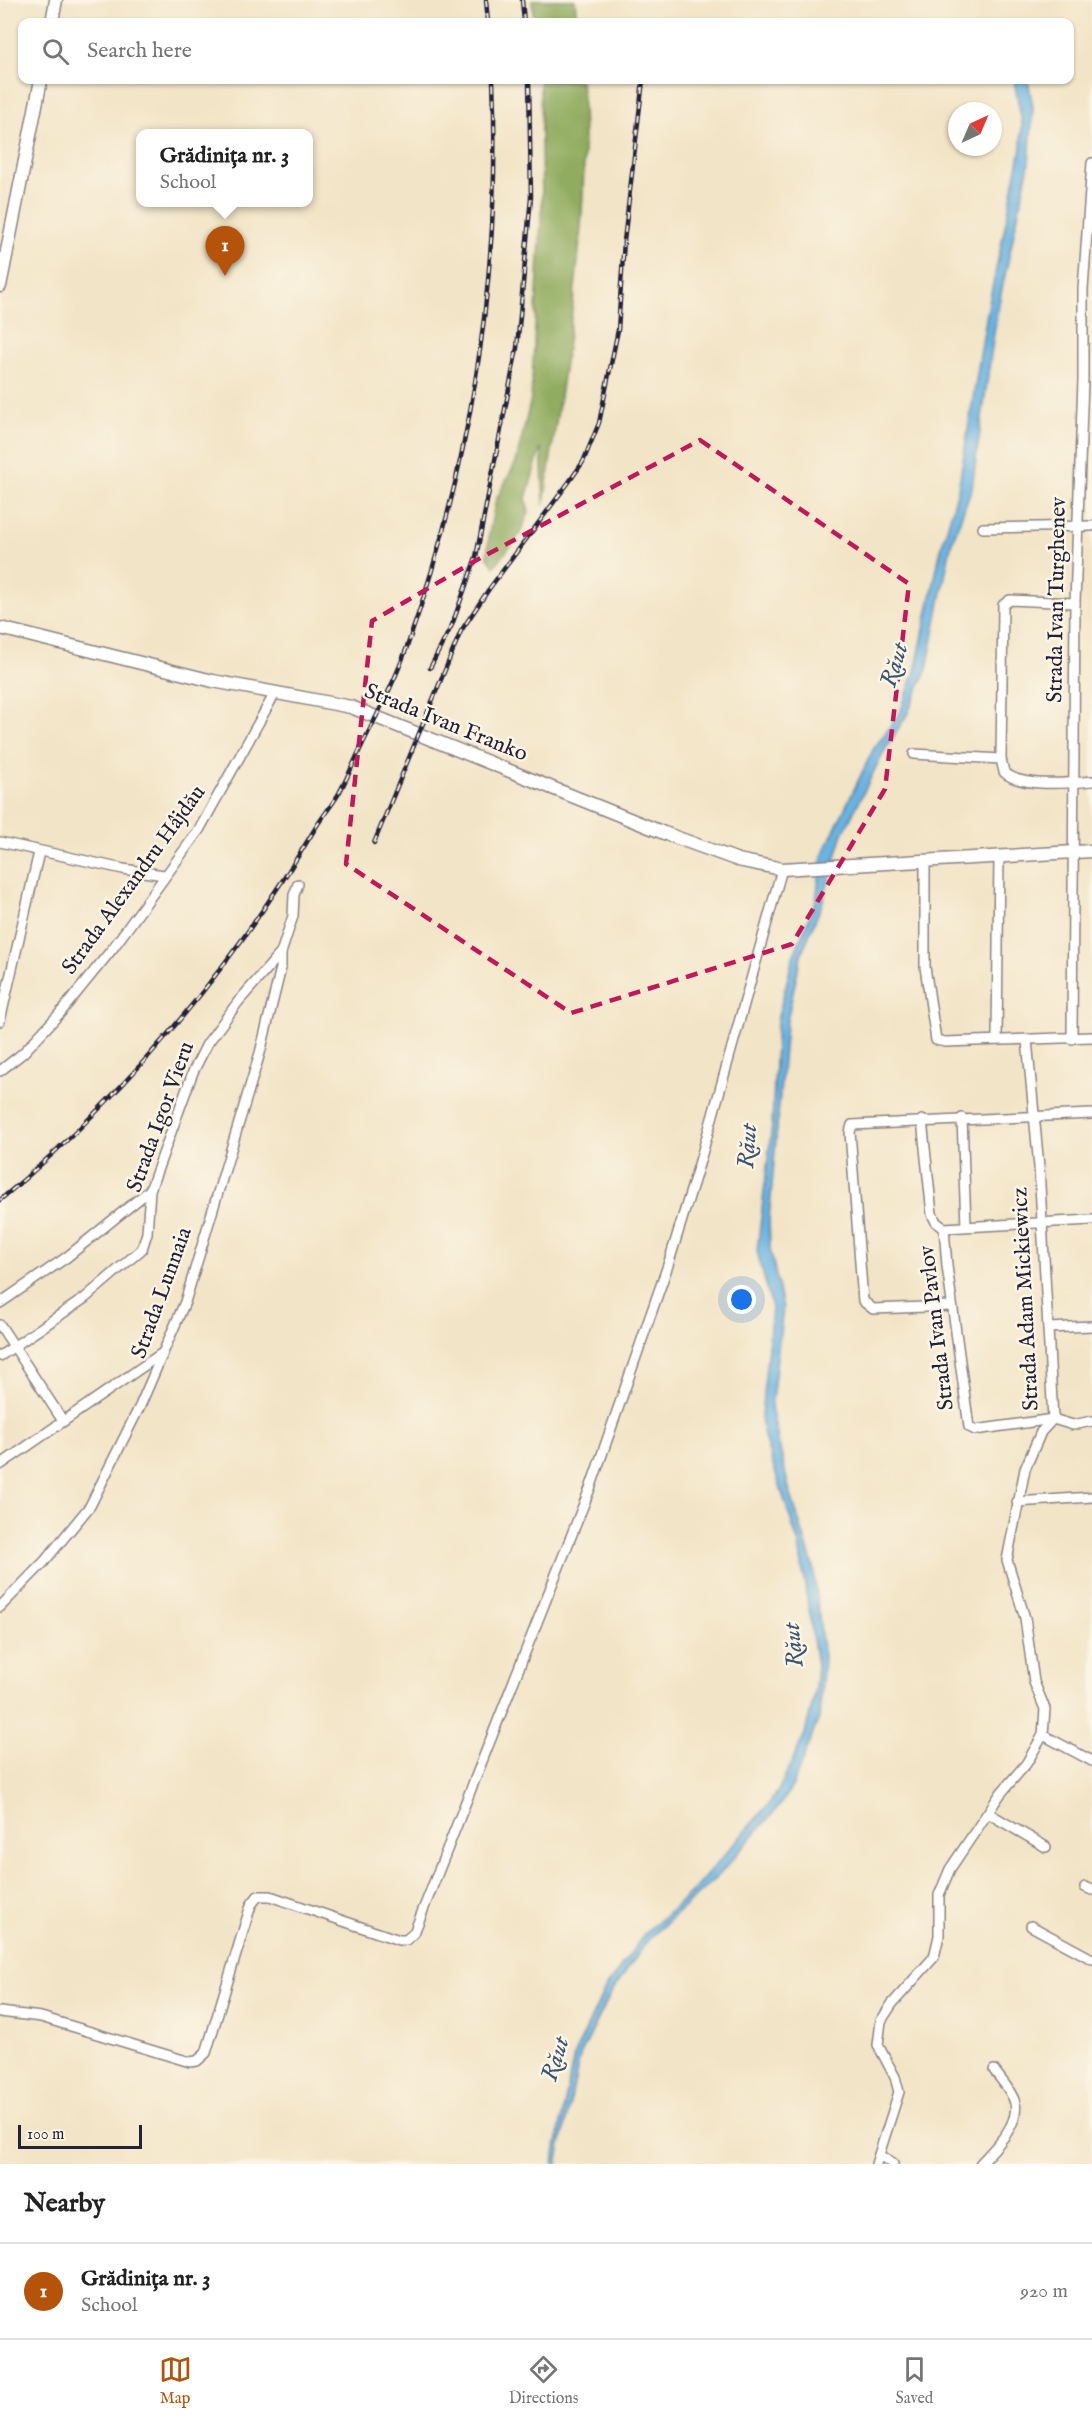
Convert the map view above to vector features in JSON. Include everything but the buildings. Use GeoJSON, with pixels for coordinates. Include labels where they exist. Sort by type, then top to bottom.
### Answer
{"type":"FeatureCollection","features":[{"type":"Feature","properties":{"kind":"main road"},"geometry":{"type":"LineString","coordinates":[[53,18],[56,0]]}},
{"type":"Feature","properties":{"kind":"main road"},"geometry":{"type":"LineString","coordinates":[[0,286],[40,84]]}},
{"type":"Feature","properties":{"kind":"main road","name":"Strada Ivan Franko"},"geometry":{"type":"LineString","coordinates":[[0,628],[213,681],[351,706],[664,834],[757,865],[782,869],[1092,851]]}},
{"type":"Feature","properties":{"kind":"street","name":"Strada Ivan Turghenev"},"geometry":{"type":"LineString","coordinates":[[1072,1039],[1075,603],[1092,163]]}},
{"type":"Feature","properties":{"kind":"street"},"geometry":{"type":"LineString","coordinates":[[982,528],[1092,526]]}},
{"type":"Feature","properties":{"kind":"street"},"geometry":{"type":"LineString","coordinates":[[1075,603],[1010,600],[1003,605],[1001,759],[1004,772],[1015,779],[1092,781]]}},
{"type":"Feature","properties":{"kind":"street","name":"Strada Alexandru Hâjdău"},"geometry":{"type":"LineString","coordinates":[[0,1071],[38,1037],[67,1004],[132,922],[164,875],[199,830],[215,805],[274,693]]}},
{"type":"Feature","properties":{"kind":"street"},"geometry":{"type":"LineString","coordinates":[[914,754],[1001,759]]}},
{"type":"Feature","properties":{"kind":"street"},"geometry":{"type":"LineString","coordinates":[[0,842],[39,852],[164,875]]}},
{"type":"Feature","properties":{"kind":"street"},"geometry":{"type":"LineString","coordinates":[[0,1021],[39,852]]}},
{"type":"Feature","properties":{"kind":"street"},"geometry":{"type":"LineString","coordinates":[[997,1040],[999,856]]}},
{"type":"Feature","properties":{"kind":"street"},"geometry":{"type":"LineString","coordinates":[[924,860],[925,967],[932,1021],[938,1041],[1092,1038]]}},
{"type":"Feature","properties":{"kind":"street"},"geometry":{"type":"LineString","coordinates":[[0,2012],[41,2017],[190,2062],[197,2061],[206,2053],[251,1905],[258,1896],[270,1896],[399,1940],[406,1940],[414,1933],[591,1486],[650,1317],[700,1161],[782,869]]}},
{"type":"Feature","properties":{"kind":"street","name":"Strada Igor Vieru"},"geometry":{"type":"LineString","coordinates":[[0,1356],[85,1298],[142,1249],[147,1233],[150,1190],[190,1080],[207,1044],[238,1002],[280,953],[293,916],[294,895],[298,884]]}},
{"type":"Feature","properties":{"kind":"street","name":"Strada Lunnaia"},"geometry":{"type":"LineString","coordinates":[[0,1607],[44,1562],[90,1506],[140,1406],[185,1302],[237,1133],[281,968],[280,953]]}},
{"type":"Feature","properties":{"kind":"street","name":"Strada Adam Mickiewicz"},"geometry":{"type":"LineString","coordinates":[[877,2160],[899,2092],[895,2077],[878,2045],[880,2026],[892,2004],[934,1957],[939,1936],[939,1895],[942,1886],[1001,1793],[1026,1764],[1043,1735],[1045,1709],[1034,1682],[1025,1618],[1007,1560],[1025,1469],[1045,1426],[1053,1419],[1035,1116],[1027,1040]]}},
{"type":"Feature","properties":{"kind":"street"},"geometry":{"type":"LineString","coordinates":[[952,1306],[873,1309],[863,1301],[850,1143],[852,1125],[962,1118],[1092,1114]]}},
{"type":"Feature","properties":{"kind":"street","name":"Strada Ivan Pavlov"},"geometry":{"type":"LineString","coordinates":[[962,1118],[966,1226]]}},
{"type":"Feature","properties":{"kind":"street","name":"Strada Ivan Pavlov"},"geometry":{"type":"LineString","coordinates":[[922,1120],[932,1214],[936,1222],[944,1228],[952,1306],[971,1429],[1053,1419]]}},
{"type":"Feature","properties":{"kind":"street"},"geometry":{"type":"LineString","coordinates":[[0,1304],[67,1257],[150,1190]]}},
{"type":"Feature","properties":{"kind":"street"},"geometry":{"type":"LineString","coordinates":[[944,1228],[1092,1220]]}},
{"type":"Feature","properties":{"kind":"street"},"geometry":{"type":"LineString","coordinates":[[0,1325],[63,1421]]}},
{"type":"Feature","properties":{"kind":"street"},"geometry":{"type":"LineString","coordinates":[[1048,1328],[1092,1326]]}},
{"type":"Feature","properties":{"kind":"street"},"geometry":{"type":"LineString","coordinates":[[0,1465],[161,1354]]}},
{"type":"Feature","properties":{"kind":"street"},"geometry":{"type":"LineString","coordinates":[[1053,1419],[1073,1425],[1092,1421]]}},
{"type":"Feature","properties":{"kind":"street"},"geometry":{"type":"LineString","coordinates":[[1017,1502],[1092,1497]]}},
{"type":"Feature","properties":{"kind":"street"},"geometry":{"type":"LineString","coordinates":[[1043,1735],[1092,1761]]}},
{"type":"Feature","properties":{"kind":"street"},"geometry":{"type":"LineString","coordinates":[[988,1813],[1046,1847]]}},
{"type":"Feature","properties":{"kind":"street"},"geometry":{"type":"LineString","coordinates":[[1031,1926],[1092,1959]]}},
{"type":"Feature","properties":{"kind":"street"},"geometry":{"type":"LineString","coordinates":[[980,2164],[1015,2116],[1015,2102],[994,2070]]}},
{"type":"Feature","properties":{"kind":"street"},"geometry":{"type":"LineString","coordinates":[[877,2160],[893,2164]]}},
{"type":"Feature","properties":{"kind":"highlighted area"},"geometry":{"type":"Polygon","coordinates":[[[700,440],[909,584],[885,789],[792,944],[571,1013],[346,864],[372,621],[475,561],[700,440]]]}},
{"type":"Feature","properties":{"kind":"green space"},"geometry":{"type":"Polygon","coordinates":[[[532,0],[575,0],[577,18],[534,18],[532,0]]]}},
{"type":"Feature","properties":{"kind":"green space"},"geometry":{"type":"Polygon","coordinates":[[[540,84],[581,84],[584,133],[580,240],[544,505],[541,447],[526,498],[529,513],[519,535],[494,567],[487,555],[496,500],[516,462],[531,399],[542,204],[540,84]]]}},
{"type":"Feature","properties":{"kind":"water"},"geometry":{"type":"Polygon","coordinates":[[[1015,84],[1029,84],[1033,107],[1029,164],[997,312],[972,487],[951,545],[927,669],[908,713],[883,753],[842,836],[822,904],[801,955],[786,1025],[769,1219],[770,1248],[783,1308],[771,1408],[788,1485],[813,1566],[824,1658],[819,1718],[793,1785],[780,1805],[718,1876],[648,1940],[612,1991],[580,2056],[557,2164],[553,2164],[574,2055],[605,1989],[645,1933],[690,1894],[768,1805],[778,1791],[805,1734],[814,1697],[817,1666],[799,1545],[764,1437],[761,1416],[772,1308],[757,1251],[772,1125],[777,1021],[793,957],[816,900],[822,856],[873,750],[900,713],[916,668],[941,549],[958,490],[987,313],[1021,149],[1022,122],[1015,84]]]}},
{"type":"Feature","properties":{"kind":"railway"},"geometry":{"type":"LineString","coordinates":[[486,0],[488,18]]}},
{"type":"Feature","properties":{"kind":"railway"},"geometry":{"type":"LineString","coordinates":[[522,0],[524,18]]}},
{"type":"Feature","properties":{"kind":"railway"},"geometry":{"type":"LineString","coordinates":[[0,1200],[91,1117],[174,1027],[212,979],[249,930],[338,795],[393,682],[430,575],[449,506],[478,366],[492,224],[493,84]]}},
{"type":"Feature","properties":{"kind":"railway"},"geometry":{"type":"LineString","coordinates":[[430,668],[452,625],[476,557],[517,348],[531,197],[529,84]]}},
{"type":"Feature","properties":{"kind":"railway"},"geometry":{"type":"LineString","coordinates":[[374,843],[461,631],[489,589],[583,462],[599,423],[618,330],[624,241],[643,84]]}},
{"type":"Feature","properties":{"kind":"place","name":"Grădinița nr. 3"},"geometry":{"type":"Point","coordinates":[225,276]}},
{"type":"Feature","properties":{"kind":"water label","name":"Răut"},"geometry":{"type":"Point","coordinates":[895,665]}},
{"type":"Feature","properties":{"kind":"water label","name":"Răut"},"geometry":{"type":"Point","coordinates":[748,1146]}},
{"type":"Feature","properties":{"kind":"water label","name":"Răut"},"geometry":{"type":"Point","coordinates":[794,1645]}},
{"type":"Feature","properties":{"kind":"water label","name":"Răut"},"geometry":{"type":"Point","coordinates":[556,2059]}}]}
